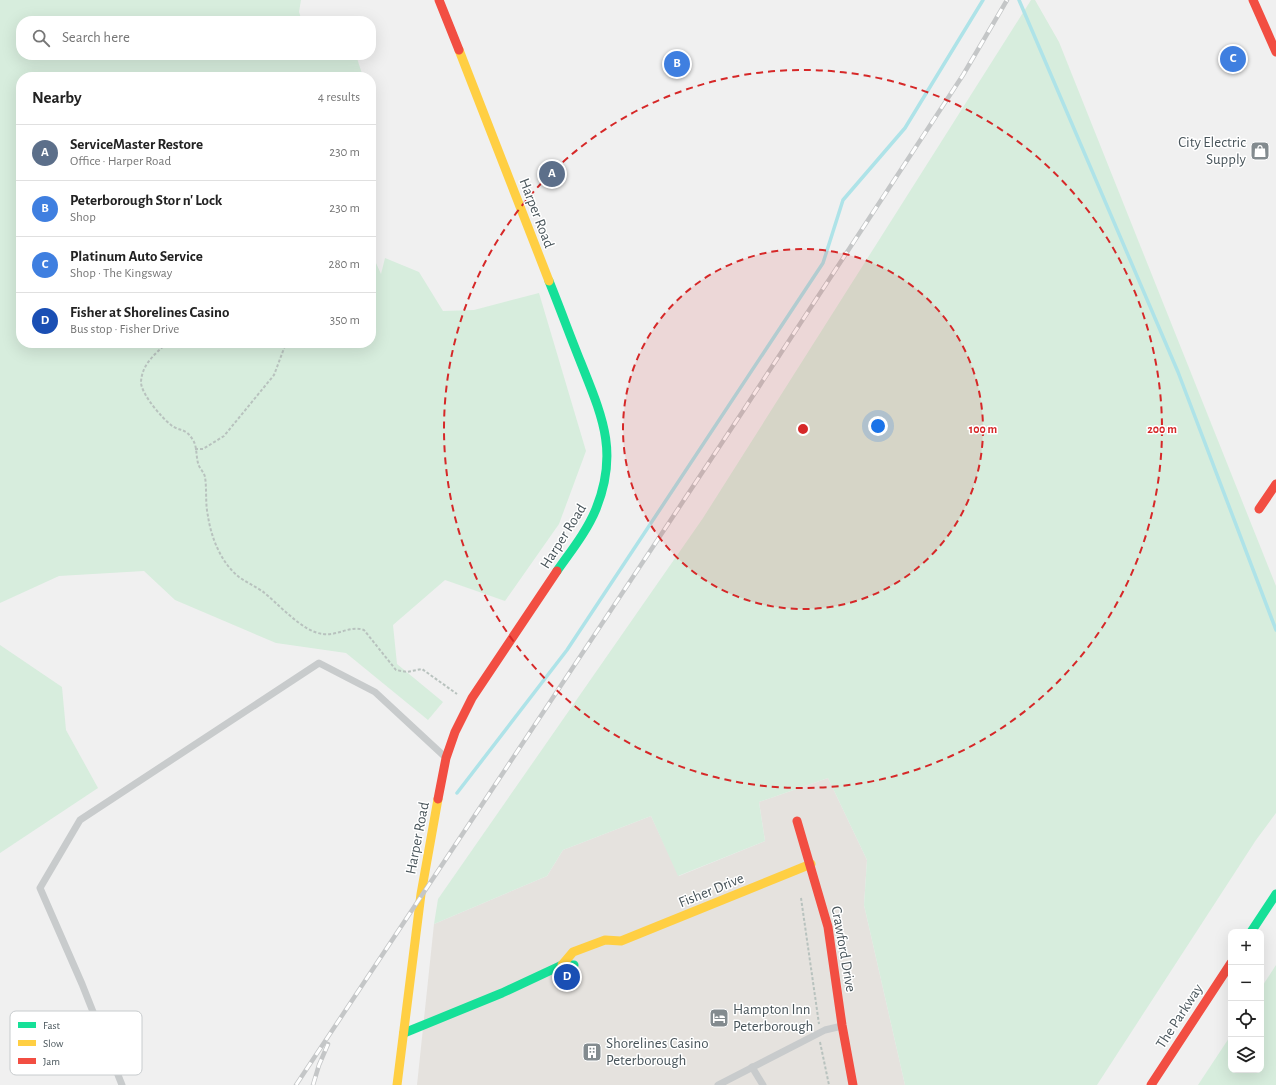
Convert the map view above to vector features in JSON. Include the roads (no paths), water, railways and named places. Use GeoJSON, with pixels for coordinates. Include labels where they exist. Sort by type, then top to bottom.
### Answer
{"type":"FeatureCollection","features":[{"type":"Feature","properties":{"kind":"street","name":"Harper Road"},"geometry":{"type":"LineString","coordinates":[[397,1085],[421,894],[446,758],[455,732],[472,698],[590,522],[599,503],[605,483],[608,454],[602,417],[439,0]]}},
{"type":"Feature","properties":{"kind":"street"},"geometry":{"type":"LineString","coordinates":[[1253,0],[1276,52]]}},
{"type":"Feature","properties":{"kind":"street"},"geometry":{"type":"LineString","coordinates":[[1259,509],[1276,484]]}},
{"type":"Feature","properties":{"kind":"street","name":"Crawford Drive"},"geometry":{"type":"LineString","coordinates":[[796,821],[811,864],[828,927],[842,1026],[853,1085]]}},
{"type":"Feature","properties":{"kind":"street","name":"Fisher Drive"},"geometry":{"type":"LineString","coordinates":[[404,1033],[502,993],[562,965],[573,952],[605,940],[621,941],[811,864]]}},
{"type":"Feature","properties":{"kind":"street"},"geometry":{"type":"LineString","coordinates":[[1253,929],[1276,894]]}},
{"type":"Feature","properties":{"kind":"street","name":"Fisher Drive"},"geometry":{"type":"LineString","coordinates":[[611,952],[621,941]]}},
{"type":"Feature","properties":{"kind":"street","name":"Fisher Drive"},"geometry":{"type":"LineString","coordinates":[[562,965],[577,965],[582,963]]}},
{"type":"Feature","properties":{"kind":"street","name":"The Parkway"},"geometry":{"type":"LineString","coordinates":[[1151,1085],[1230,965]]}},
{"type":"Feature","properties":{"kind":"lane"},"geometry":{"type":"LineString","coordinates":[[93,1011],[40,888],[80,820],[319,663],[375,692],[446,758]]}},
{"type":"Feature","properties":{"kind":"lane"},"geometry":{"type":"LineString","coordinates":[[718,1085],[820,1033],[842,1026]]}},
{"type":"Feature","properties":{"kind":"lane"},"geometry":{"type":"LineString","coordinates":[[752,1067],[763,1085]]}},
{"type":"Feature","properties":{"kind":"lane"},"geometry":{"type":"LineString","coordinates":[[118,1075],[122,1085]]}},
{"type":"Feature","properties":{"kind":"waterway"},"geometry":{"type":"LineString","coordinates":[[457,793],[567,650],[823,263],[843,200],[905,128],[983,0]]}},
{"type":"Feature","properties":{"kind":"waterway"},"geometry":{"type":"LineString","coordinates":[[1019,0],[1178,372],[1276,630]]}},
{"type":"Feature","properties":{"kind":"railway"},"geometry":{"type":"LineString","coordinates":[[296,1085],[743,411],[963,75],[1007,0]]}},
{"type":"Feature","properties":{"kind":"railway"},"geometry":{"type":"LineString","coordinates":[[313,1085],[319,1065],[328,1044]]}},
{"type":"Feature","properties":{"kind":"place","name":"Platinum Auto Service"},"geometry":{"type":"Point","coordinates":[1233,59]}},
{"type":"Feature","properties":{"kind":"place","name":"Peterborough Stor n' Lock"},"geometry":{"type":"Point","coordinates":[677,64]}},
{"type":"Feature","properties":{"kind":"place","name":"City Electric Supply"},"geometry":{"type":"Point","coordinates":[1260,151]}},
{"type":"Feature","properties":{"kind":"place","name":"ServiceMaster Restore"},"geometry":{"type":"Point","coordinates":[552,174]}},
{"type":"Feature","properties":{"kind":"place","name":"Fisher at Shorelines Casino"},"geometry":{"type":"Point","coordinates":[567,977]}},
{"type":"Feature","properties":{"kind":"place","name":"Hampton Inn Peterborough"},"geometry":{"type":"Point","coordinates":[719,1018]}},
{"type":"Feature","properties":{"kind":"place","name":"Shorelines Casino Peterborough"},"geometry":{"type":"Point","coordinates":[592,1052]}}]}
